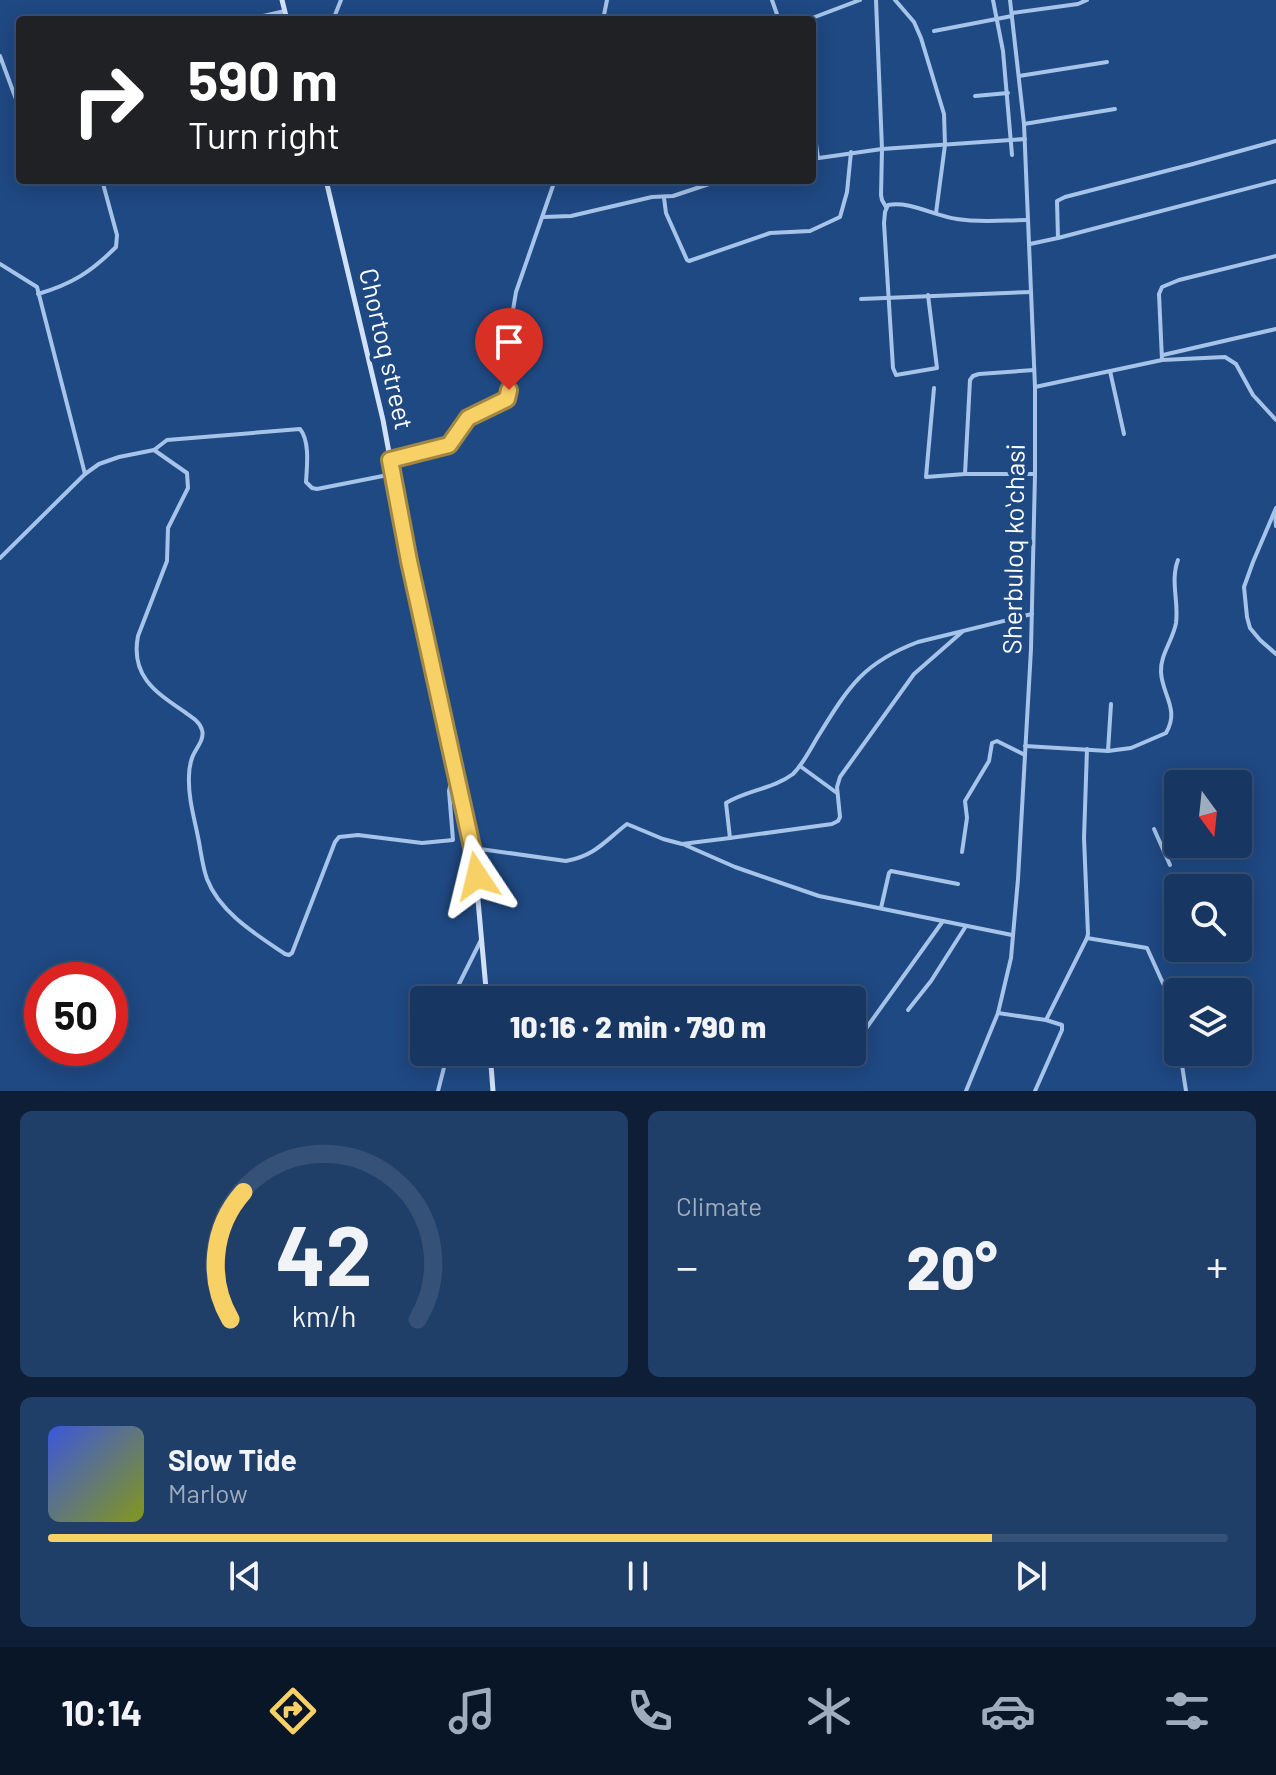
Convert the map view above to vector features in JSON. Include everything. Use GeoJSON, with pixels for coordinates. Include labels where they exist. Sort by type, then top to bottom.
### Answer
{"type":"FeatureCollection","features":[{"type":"Feature","properties":{"kind":"main road"},"geometry":{"type":"LineString","coordinates":[[282,0],[286,16]]}},
{"type":"Feature","properties":{"kind":"main road","name":"Chortoq street"},"geometry":{"type":"LineString","coordinates":[[327,184],[383,420],[409,561],[473,848],[486,986]]}},
{"type":"Feature","properties":{"kind":"main road"},"geometry":{"type":"LineString","coordinates":[[491,1066],[493,1091]]}},
{"type":"Feature","properties":{"kind":"street"},"geometry":{"type":"LineString","coordinates":[[816,17],[860,0]]}},
{"type":"Feature","properties":{"kind":"street"},"geometry":{"type":"LineString","coordinates":[[876,0],[881,195],[886,207],[884,223],[893,368],[896,375],[937,368],[928,295]]}},
{"type":"Feature","properties":{"kind":"street"},"geometry":{"type":"LineString","coordinates":[[895,0],[914,22],[921,38],[944,114],[945,145],[936,213]]}},
{"type":"Feature","properties":{"kind":"street"},"geometry":{"type":"LineString","coordinates":[[993,0],[1003,51],[1012,155]]}},
{"type":"Feature","properties":{"kind":"street","name":"Sherbuloq koʻchasi"},"geometry":{"type":"LineString","coordinates":[[966,1091],[998,1013],[1008,976],[1018,879],[1032,614],[1035,387],[1030,244],[1024,124],[1010,0]]}},
{"type":"Feature","properties":{"kind":"street"},"geometry":{"type":"LineString","coordinates":[[934,31],[1087,0]]}},
{"type":"Feature","properties":{"kind":"street"},"geometry":{"type":"LineString","coordinates":[[263,16],[285,11]]}},
{"type":"Feature","properties":{"kind":"street"},"geometry":{"type":"LineString","coordinates":[[0,56],[16,99]]}},
{"type":"Feature","properties":{"kind":"street"},"geometry":{"type":"LineString","coordinates":[[1019,76],[1107,62]]}},
{"type":"Feature","properties":{"kind":"street"},"geometry":{"type":"LineString","coordinates":[[975,96],[1008,93]]}},
{"type":"Feature","properties":{"kind":"street"},"geometry":{"type":"LineString","coordinates":[[1024,124],[1115,109]]}},
{"type":"Feature","properties":{"kind":"street"},"geometry":{"type":"LineString","coordinates":[[816,158],[882,149],[1025,139]]}},
{"type":"Feature","properties":{"kind":"street"},"geometry":{"type":"LineString","coordinates":[[1058,238],[1057,201],[1065,197],[1276,141]]}},
{"type":"Feature","properties":{"kind":"street"},"geometry":{"type":"LineString","coordinates":[[664,198],[666,213],[687,260],[770,233],[810,231],[840,217],[847,192],[851,152]]}},
{"type":"Feature","properties":{"kind":"street"},"geometry":{"type":"LineString","coordinates":[[1030,244],[1276,181]]}},
{"type":"Feature","properties":{"kind":"street"},"geometry":{"type":"LineString","coordinates":[[38,294],[75,280],[116,247],[117,235],[103,184]]}},
{"type":"Feature","properties":{"kind":"street"},"geometry":{"type":"LineString","coordinates":[[390,460],[449,445],[468,418],[507,399],[509,390],[497,370],[497,360],[507,346],[516,292],[554,184]]}},
{"type":"Feature","properties":{"kind":"street"},"geometry":{"type":"LineString","coordinates":[[543,217],[571,216],[652,197],[664,198],[710,184]]}},
{"type":"Feature","properties":{"kind":"street"},"geometry":{"type":"LineString","coordinates":[[886,207],[895,204],[962,220],[1029,220]]}},
{"type":"Feature","properties":{"kind":"street"},"geometry":{"type":"LineString","coordinates":[[1162,357],[1159,294],[1162,287],[1276,256]]}},
{"type":"Feature","properties":{"kind":"street"},"geometry":{"type":"LineString","coordinates":[[0,264],[37,287],[85,474]]}},
{"type":"Feature","properties":{"kind":"street"},"geometry":{"type":"LineString","coordinates":[[861,299],[1031,292]]}},
{"type":"Feature","properties":{"kind":"street"},"geometry":{"type":"LineString","coordinates":[[1035,387],[1276,329]]}},
{"type":"Feature","properties":{"kind":"street"},"geometry":{"type":"LineString","coordinates":[[1162,357],[1230,358],[1253,395],[1276,420]]}},
{"type":"Feature","properties":{"kind":"street"},"geometry":{"type":"LineString","coordinates":[[965,474],[970,380],[973,376],[988,373],[1034,370]]}},
{"type":"Feature","properties":{"kind":"street"},"geometry":{"type":"LineString","coordinates":[[1110,371],[1124,434]]}},
{"type":"Feature","properties":{"kind":"street"},"geometry":{"type":"LineString","coordinates":[[934,388],[926,477],[1035,474]]}},
{"type":"Feature","properties":{"kind":"street"},"geometry":{"type":"LineString","coordinates":[[0,558],[85,474],[108,460],[154,450],[167,440],[300,429],[304,433],[306,482],[312,488],[393,474]]}},
{"type":"Feature","properties":{"kind":"street"},"geometry":{"type":"LineString","coordinates":[[154,450],[187,473],[188,488],[168,528],[167,561],[138,636],[137,647],[145,680],[199,723],[202,730],[191,762],[190,799],[205,873],[226,908],[262,938],[290,955],[339,837],[358,835],[422,843],[453,840],[449,791],[454,767]]}},
{"type":"Feature","properties":{"kind":"street"},"geometry":{"type":"LineString","coordinates":[[1275,510],[1276,526]]}},
{"type":"Feature","properties":{"kind":"street"},"geometry":{"type":"LineString","coordinates":[[1275,510],[1244,587],[1250,628],[1276,654]]}},
{"type":"Feature","properties":{"kind":"street"},"geometry":{"type":"LineString","coordinates":[[1025,746],[1108,751],[1144,744],[1169,730],[1171,705],[1161,667],[1176,621],[1174,594],[1178,560]]}},
{"type":"Feature","properties":{"kind":"street"},"geometry":{"type":"LineString","coordinates":[[730,838],[726,803],[783,781],[793,774],[842,699],[867,668],[910,645],[1032,614]]}},
{"type":"Feature","properties":{"kind":"street"},"geometry":{"type":"LineString","coordinates":[[682,844],[835,823],[840,817],[837,793],[840,777],[914,674],[964,631]]}},
{"type":"Feature","properties":{"kind":"street"},"geometry":{"type":"LineString","coordinates":[[1108,751],[1111,704]]}},
{"type":"Feature","properties":{"kind":"street"},"geometry":{"type":"LineString","coordinates":[[962,852],[967,818],[965,801],[989,761],[992,743],[997,741],[1025,755]]}},
{"type":"Feature","properties":{"kind":"street"},"geometry":{"type":"LineString","coordinates":[[1046,1020],[1087,938],[1084,838],[1087,749]]}},
{"type":"Feature","properties":{"kind":"street"},"geometry":{"type":"LineString","coordinates":[[800,766],[837,793]]}},
{"type":"Feature","properties":{"kind":"street"},"geometry":{"type":"LineString","coordinates":[[473,848],[566,861],[592,852],[627,824],[813,894],[1012,935]]}},
{"type":"Feature","properties":{"kind":"street"},"geometry":{"type":"LineString","coordinates":[[1154,829],[1170,865]]}},
{"type":"Feature","properties":{"kind":"street"},"geometry":{"type":"LineString","coordinates":[[881,908],[891,871],[958,884]]}},
{"type":"Feature","properties":{"kind":"street"},"geometry":{"type":"LineString","coordinates":[[866,1029],[943,921]]}},
{"type":"Feature","properties":{"kind":"street"},"geometry":{"type":"LineString","coordinates":[[908,1010],[931,981],[966,926]]}},
{"type":"Feature","properties":{"kind":"street"},"geometry":{"type":"LineString","coordinates":[[458,986],[483,937]]}},
{"type":"Feature","properties":{"kind":"street"},"geometry":{"type":"LineString","coordinates":[[1087,938],[1147,948],[1164,986]]}},
{"type":"Feature","properties":{"kind":"street"},"geometry":{"type":"LineString","coordinates":[[998,1013],[1062,1025],[1035,1091]]}},
{"type":"Feature","properties":{"kind":"street"},"geometry":{"type":"LineString","coordinates":[[438,1091],[444,1066]]}},
{"type":"Feature","properties":{"kind":"street"},"geometry":{"type":"LineString","coordinates":[[1182,1066],[1186,1091]]}},
{"type":"Feature","properties":{"kind":"route"},"geometry":{"type":"LineString","coordinates":[[477,876],[390,460],[449,445],[468,418],[507,399],[509,390]]}}]}
